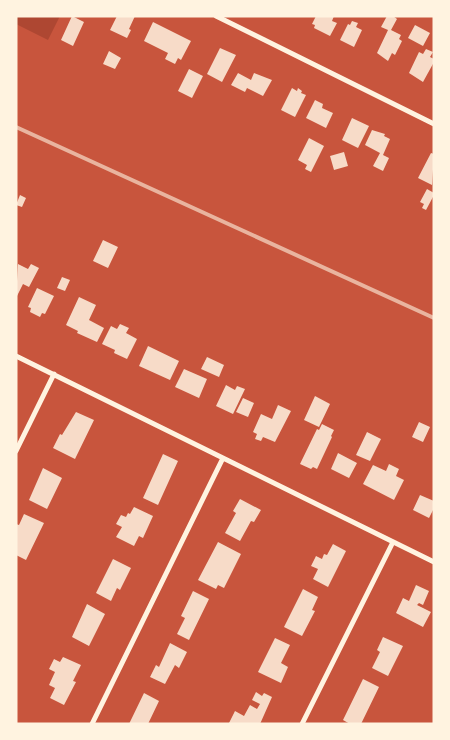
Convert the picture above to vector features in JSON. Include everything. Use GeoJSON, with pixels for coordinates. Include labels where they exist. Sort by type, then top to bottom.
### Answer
{"type":"FeatureCollection","features":[{"type":"Feature","properties":{"kind":"street"},"geometry":{"type":"LineString","coordinates":[[216,16],[434,124]]}},
{"type":"Feature","properties":{"kind":"street"},"geometry":{"type":"LineString","coordinates":[[16,356],[434,562]]}},
{"type":"Feature","properties":{"kind":"street"},"geometry":{"type":"LineString","coordinates":[[16,451],[54,374]]}},
{"type":"Feature","properties":{"kind":"street"},"geometry":{"type":"LineString","coordinates":[[92,724],[223,458]]}},
{"type":"Feature","properties":{"kind":"street"},"geometry":{"type":"LineString","coordinates":[[302,724],[393,542]]}},
{"type":"Feature","properties":{"kind":"shaded area"},"geometry":{"type":"Polygon","coordinates":[[[16,16],[60,16],[48,40],[16,24],[16,16]]]}},
{"type":"Feature","properties":{"kind":"building"},"geometry":{"type":"Polygon","coordinates":[[[72,16],[84,22],[73,46],[61,40],[72,16]]]}},
{"type":"Feature","properties":{"kind":"building"},"geometry":{"type":"Polygon","coordinates":[[[117,16],[135,16],[127,38],[110,30],[117,16]]]}},
{"type":"Feature","properties":{"kind":"building"},"geometry":{"type":"Polygon","coordinates":[[[316,16],[334,16],[332,21],[337,23],[330,36],[314,28],[315,25],[312,24],[316,16]]]}},
{"type":"Feature","properties":{"kind":"building"},"geometry":{"type":"Polygon","coordinates":[[[387,16],[393,16],[397,19],[391,30],[401,35],[399,39],[402,41],[395,55],[392,53],[388,61],[377,53],[388,30],[381,27],[387,16]]]}},
{"type":"Feature","properties":{"kind":"building"},"geometry":{"type":"Polygon","coordinates":[[[352,21],[358,23],[356,27],[362,30],[354,47],[340,40],[348,24],[350,25],[352,21]]]}},
{"type":"Feature","properties":{"kind":"building"},"geometry":{"type":"Polygon","coordinates":[[[153,22],[191,41],[181,60],[178,58],[175,64],[165,59],[168,53],[144,41],[153,22]]]}},
{"type":"Feature","properties":{"kind":"building"},"geometry":{"type":"Polygon","coordinates":[[[415,25],[430,33],[423,46],[408,38],[415,25]]]}},
{"type":"Feature","properties":{"kind":"building"},"geometry":{"type":"Polygon","coordinates":[[[220,48],[236,55],[222,82],[207,74],[220,48]]]}},
{"type":"Feature","properties":{"kind":"building"},"geometry":{"type":"Polygon","coordinates":[[[426,49],[433,52],[430,57],[434,59],[434,62],[423,82],[409,73],[419,52],[423,54],[426,49]]]}},
{"type":"Feature","properties":{"kind":"building"},"geometry":{"type":"Polygon","coordinates":[[[109,51],[121,58],[115,69],[103,64],[109,51]]]}},
{"type":"Feature","properties":{"kind":"building"},"geometry":{"type":"Polygon","coordinates":[[[189,69],[203,76],[192,98],[178,91],[189,69]]]}},
{"type":"Feature","properties":{"kind":"building"},"geometry":{"type":"Polygon","coordinates":[[[238,73],[251,80],[254,73],[272,80],[263,96],[247,88],[245,92],[231,85],[238,73]]]}},
{"type":"Feature","properties":{"kind":"building"},"geometry":{"type":"Polygon","coordinates":[[[292,88],[297,91],[298,88],[302,91],[301,93],[306,95],[295,117],[281,110],[292,88]]]}},
{"type":"Feature","properties":{"kind":"building"},"geometry":{"type":"Polygon","coordinates":[[[315,100],[323,104],[322,108],[333,113],[326,128],[306,118],[315,100]]]}},
{"type":"Feature","properties":{"kind":"building"},"geometry":{"type":"Polygon","coordinates":[[[352,118],[369,126],[358,148],[342,140],[352,118]]]}},
{"type":"Feature","properties":{"kind":"building"},"geometry":{"type":"Polygon","coordinates":[[[372,130],[385,134],[384,136],[390,139],[383,155],[389,158],[383,171],[373,166],[380,153],[365,145],[372,130]]]}},
{"type":"Feature","properties":{"kind":"building"},"geometry":{"type":"Polygon","coordinates":[[[309,138],[324,146],[311,172],[305,169],[307,165],[298,160],[309,138]]]}},
{"type":"Feature","properties":{"kind":"building"},"geometry":{"type":"Polygon","coordinates":[[[344,152],[348,166],[334,170],[330,156],[344,152]]]}},
{"type":"Feature","properties":{"kind":"building"},"geometry":{"type":"Polygon","coordinates":[[[431,153],[434,154],[432,185],[418,178],[431,153]]]}},
{"type":"Feature","properties":{"kind":"building"},"geometry":{"type":"Polygon","coordinates":[[[427,189],[434,193],[434,195],[426,210],[422,208],[424,204],[420,202],[427,189]]]}},
{"type":"Feature","properties":{"kind":"building"},"geometry":{"type":"Polygon","coordinates":[[[20,195],[26,198],[22,207],[16,205],[20,195]]]}},
{"type":"Feature","properties":{"kind":"building"},"geometry":{"type":"Polygon","coordinates":[[[103,240],[118,247],[108,268],[93,261],[103,240]]]}},
{"type":"Feature","properties":{"kind":"building"},"geometry":{"type":"Polygon","coordinates":[[[18,264],[28,269],[31,264],[39,268],[29,287],[23,284],[16,298],[18,264]]]}},
{"type":"Feature","properties":{"kind":"building"},"geometry":{"type":"Polygon","coordinates":[[[62,277],[70,280],[65,291],[57,288],[62,277]]]}},
{"type":"Feature","properties":{"kind":"building"},"geometry":{"type":"Polygon","coordinates":[[[37,288],[54,296],[45,314],[42,313],[40,317],[30,312],[31,308],[28,307],[37,288]]]}},
{"type":"Feature","properties":{"kind":"building"},"geometry":{"type":"Polygon","coordinates":[[[79,297],[96,305],[89,320],[104,328],[97,342],[77,333],[78,331],[66,325],[79,297]]]}},
{"type":"Feature","properties":{"kind":"building"},"geometry":{"type":"Polygon","coordinates":[[[120,324],[129,328],[126,333],[137,339],[127,359],[114,353],[115,350],[102,344],[111,326],[117,329],[120,324]]]}},
{"type":"Feature","properties":{"kind":"building"},"geometry":{"type":"Polygon","coordinates":[[[148,346],[179,361],[170,380],[139,366],[148,346]]]}},
{"type":"Feature","properties":{"kind":"building"},"geometry":{"type":"Polygon","coordinates":[[[207,357],[224,365],[219,377],[201,369],[207,357]]]}},
{"type":"Feature","properties":{"kind":"building"},"geometry":{"type":"Polygon","coordinates":[[[184,369],[207,379],[199,398],[175,387],[184,369]]]}},
{"type":"Feature","properties":{"kind":"building"},"geometry":{"type":"Polygon","coordinates":[[[226,385],[235,390],[237,386],[245,389],[233,414],[216,406],[226,385]]]}},
{"type":"Feature","properties":{"kind":"building"},"geometry":{"type":"Polygon","coordinates":[[[315,396],[330,404],[319,427],[304,420],[315,396]]]}},
{"type":"Feature","properties":{"kind":"building"},"geometry":{"type":"Polygon","coordinates":[[[243,398],[254,403],[248,417],[236,412],[243,398]]]}},
{"type":"Feature","properties":{"kind":"building"},"geometry":{"type":"Polygon","coordinates":[[[278,405],[291,411],[275,442],[263,437],[261,441],[255,439],[257,434],[253,432],[261,414],[272,419],[278,405]]]}},
{"type":"Feature","properties":{"kind":"building"},"geometry":{"type":"Polygon","coordinates":[[[76,412],[94,420],[75,459],[53,448],[60,434],[62,435],[76,412]]]}},
{"type":"Feature","properties":{"kind":"building"},"geometry":{"type":"Polygon","coordinates":[[[419,422],[430,427],[423,442],[412,437],[419,422]]]}},
{"type":"Feature","properties":{"kind":"building"},"geometry":{"type":"Polygon","coordinates":[[[322,424],[334,430],[317,469],[313,467],[311,469],[300,464],[317,429],[319,430],[322,424]]]}},
{"type":"Feature","properties":{"kind":"building"},"geometry":{"type":"Polygon","coordinates":[[[367,432],[381,439],[370,461],[356,455],[367,432]]]}},
{"type":"Feature","properties":{"kind":"building"},"geometry":{"type":"Polygon","coordinates":[[[338,453],[357,463],[349,478],[331,469],[338,453]]]}},
{"type":"Feature","properties":{"kind":"building"},"geometry":{"type":"Polygon","coordinates":[[[163,454],[178,461],[158,505],[143,498],[163,454]]]}},
{"type":"Feature","properties":{"kind":"building"},"geometry":{"type":"Polygon","coordinates":[[[389,464],[399,469],[396,476],[404,480],[394,500],[363,484],[373,465],[386,471],[389,464]]]}},
{"type":"Feature","properties":{"kind":"building"},"geometry":{"type":"Polygon","coordinates":[[[43,468],[62,478],[47,509],[29,500],[43,468]]]}},
{"type":"Feature","properties":{"kind":"building"},"geometry":{"type":"Polygon","coordinates":[[[420,495],[434,501],[434,508],[429,518],[413,510],[420,495]]]}},
{"type":"Feature","properties":{"kind":"building"},"geometry":{"type":"Polygon","coordinates":[[[240,499],[261,510],[254,522],[251,521],[240,541],[225,533],[236,513],[233,511],[240,499]]]}},
{"type":"Feature","properties":{"kind":"building"},"geometry":{"type":"Polygon","coordinates":[[[134,507],[153,516],[143,538],[139,536],[134,546],[116,537],[122,527],[116,524],[121,515],[126,517],[134,507]]]}},
{"type":"Feature","properties":{"kind":"building"},"geometry":{"type":"Polygon","coordinates":[[[24,514],[44,523],[26,560],[16,555],[16,524],[19,525],[24,514]]]}},
{"type":"Feature","properties":{"kind":"building"},"geometry":{"type":"Polygon","coordinates":[[[218,542],[241,554],[224,588],[218,585],[216,589],[198,580],[218,542]]]}},
{"type":"Feature","properties":{"kind":"building"},"geometry":{"type":"Polygon","coordinates":[[[333,544],[346,551],[328,587],[313,579],[318,569],[311,566],[316,556],[322,559],[324,554],[327,555],[333,544]]]}},
{"type":"Feature","properties":{"kind":"building"},"geometry":{"type":"Polygon","coordinates":[[[113,559],[131,568],[120,590],[117,588],[111,601],[96,593],[113,559]]]}},
{"type":"Feature","properties":{"kind":"building"},"geometry":{"type":"Polygon","coordinates":[[[416,585],[429,591],[423,605],[419,603],[417,605],[431,612],[423,627],[396,613],[403,598],[409,601],[416,585]]]}},
{"type":"Feature","properties":{"kind":"building"},"geometry":{"type":"Polygon","coordinates":[[[303,589],[318,597],[312,610],[315,611],[302,636],[284,627],[303,589]]]}},
{"type":"Feature","properties":{"kind":"building"},"geometry":{"type":"Polygon","coordinates":[[[193,591],[209,599],[189,640],[177,634],[185,618],[181,616],[193,591]]]}},
{"type":"Feature","properties":{"kind":"building"},"geometry":{"type":"Polygon","coordinates":[[[87,604],[105,614],[89,646],[72,637],[87,604]]]}},
{"type":"Feature","properties":{"kind":"building"},"geometry":{"type":"Polygon","coordinates":[[[383,637],[403,646],[388,676],[372,668],[380,652],[377,650],[383,637]]]}},
{"type":"Feature","properties":{"kind":"building"},"geometry":{"type":"Polygon","coordinates":[[[275,638],[290,645],[281,663],[288,667],[281,683],[258,672],[275,638]]]}},
{"type":"Feature","properties":{"kind":"building"},"geometry":{"type":"Polygon","coordinates":[[[170,643],[187,652],[179,668],[175,665],[165,684],[150,677],[156,665],[159,667],[170,643]]]}},
{"type":"Feature","properties":{"kind":"building"},"geometry":{"type":"Polygon","coordinates":[[[63,657],[81,665],[73,681],[76,682],[64,705],[50,698],[55,688],[49,685],[55,672],[49,669],[54,659],[60,662],[63,657]]]}},
{"type":"Feature","properties":{"kind":"building"},"geometry":{"type":"Polygon","coordinates":[[[363,679],[379,687],[361,724],[350,724],[343,720],[363,679]]]}},
{"type":"Feature","properties":{"kind":"building"},"geometry":{"type":"Polygon","coordinates":[[[256,692],[262,696],[264,693],[272,697],[260,724],[229,723],[235,711],[244,716],[250,705],[257,709],[260,704],[252,700],[256,692]]]}},
{"type":"Feature","properties":{"kind":"building"},"geometry":{"type":"Polygon","coordinates":[[[144,693],[159,701],[148,724],[129,724],[144,693]]]}},
{"type":"Feature","properties":{"kind":"railway"},"geometry":{"type":"LineString","coordinates":[[16,127],[434,318]]}}]}
